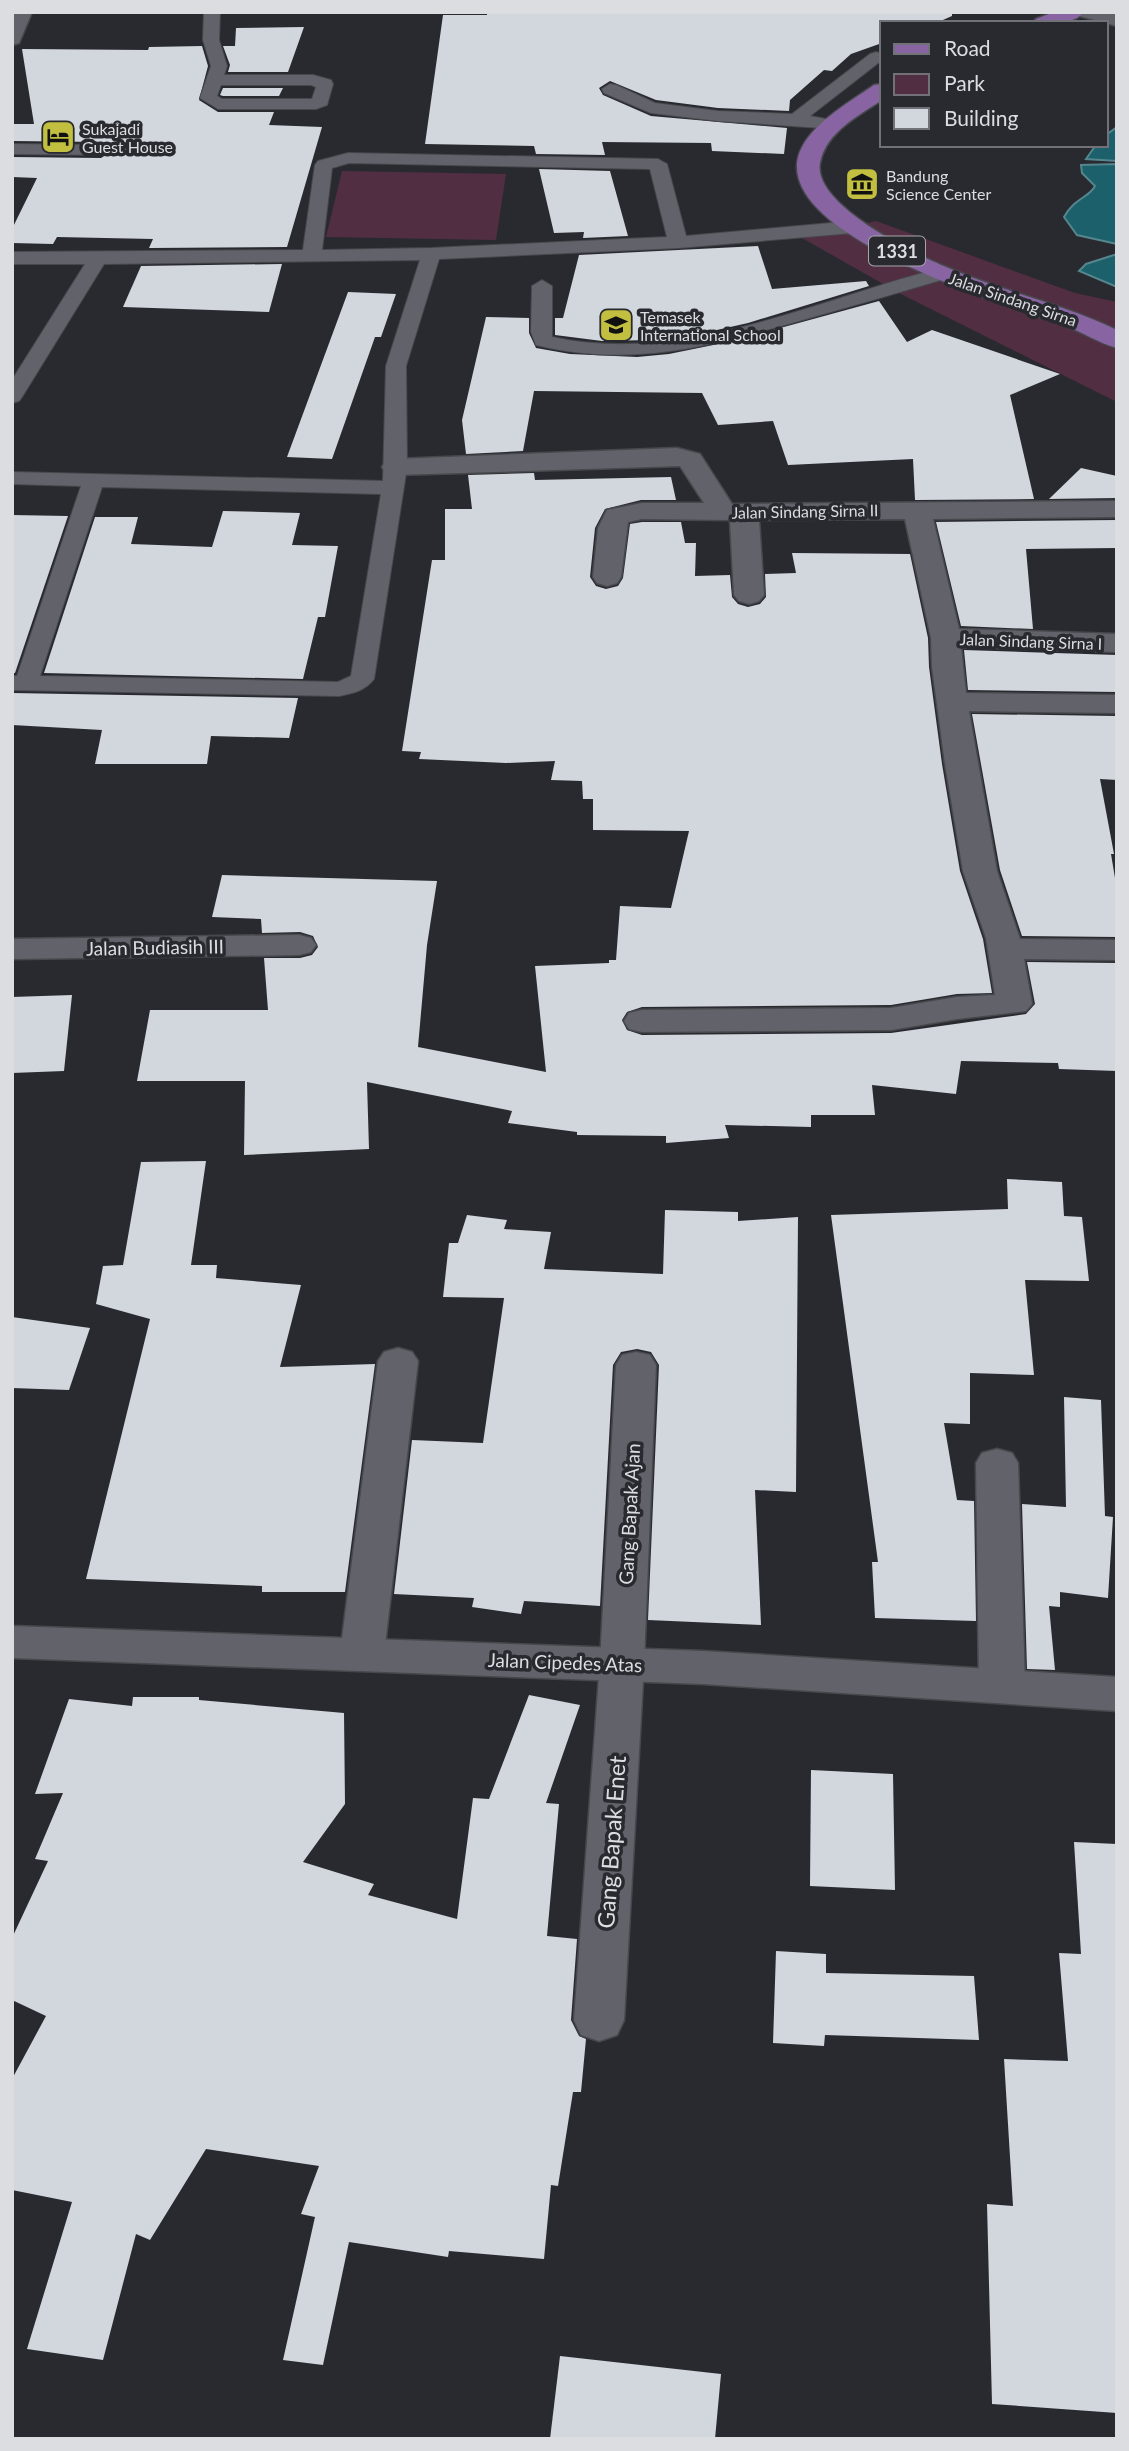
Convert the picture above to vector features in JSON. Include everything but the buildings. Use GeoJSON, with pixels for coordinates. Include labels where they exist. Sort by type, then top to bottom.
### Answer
{"type":"FeatureCollection","features":[{"type":"Feature","properties":{"kind":"main road"},"geometry":{"type":"LineString","coordinates":[[1049,21],[1074,12]]}},
{"type":"Feature","properties":{"kind":"main road","name":"Jalan Sindang Sirna"},"geometry":{"type":"LineString","coordinates":[[880,91],[831,125],[813,148],[808,166],[811,181],[821,197],[853,226],[941,274],[1082,323],[1117,340]]}},
{"type":"Feature","properties":{"kind":"street"},"geometry":{"type":"LineString","coordinates":[[12,39],[22,12]]}},
{"type":"Feature","properties":{"kind":"street"},"geometry":{"type":"LineString","coordinates":[[1087,12],[1117,20]]}},
{"type":"Feature","properties":{"kind":"street","name":"Jalan Sindang Sirna II"},"geometry":{"type":"LineString","coordinates":[[395,478],[677,456],[690,460],[734,512],[1117,509]]}},
{"type":"Feature","properties":{"kind":"street"},"geometry":{"type":"LineString","coordinates":[[642,1021],[891,1019],[957,1008],[1013,1004],[1006,949],[980,871],[952,702],[946,638],[917,510]]}},
{"type":"Feature","properties":{"kind":"street"},"geometry":{"type":"LineString","coordinates":[[607,577],[611,560],[613,522],[617,516],[642,511],[734,512],[749,595]]}},
{"type":"Feature","properties":{"kind":"street","name":"Jalan Sindang Sirna I"},"geometry":{"type":"LineString","coordinates":[[946,638],[1117,643]]}},
{"type":"Feature","properties":{"kind":"street"},"geometry":{"type":"LineString","coordinates":[[952,702],[1117,704]]}},
{"type":"Feature","properties":{"kind":"street","name":"Jalan Budiasih III"},"geometry":{"type":"LineString","coordinates":[[12,949],[299,945]]}},
{"type":"Feature","properties":{"kind":"street"},"geometry":{"type":"LineString","coordinates":[[1006,949],[1117,950]]}},
{"type":"Feature","properties":{"kind":"street"},"geometry":{"type":"LineString","coordinates":[[362,1654],[398,1361]]}},
{"type":"Feature","properties":{"kind":"street","name":"Gang Bapak Ajan"},"geometry":{"type":"LineString","coordinates":[[622,1663],[636,1365]]}},
{"type":"Feature","properties":{"kind":"street"},"geometry":{"type":"LineString","coordinates":[[997,1464],[1002,1685]]}},
{"type":"Feature","properties":{"kind":"street","name":"Jalan Cipedes Atas"},"geometry":{"type":"LineString","coordinates":[[12,1642],[622,1663],[1117,1694]]}},
{"type":"Feature","properties":{"kind":"street","name":"Gang Bapak Enet"},"geometry":{"type":"LineString","coordinates":[[599,2020],[622,1663]]}},
{"type":"Feature","properties":{"kind":"lane"},"geometry":{"type":"LineString","coordinates":[[212,12],[208,31],[219,66],[214,80],[208,98],[218,104],[316,104],[321,101],[325,84],[313,80],[214,80]]}},
{"type":"Feature","properties":{"kind":"lane"},"geometry":{"type":"LineString","coordinates":[[796,119],[876,57]]}},
{"type":"Feature","properties":{"kind":"lane"},"geometry":{"type":"LineString","coordinates":[[610,89],[651,108],[718,116],[796,119],[831,125]]}},
{"type":"Feature","properties":{"kind":"lane"},"geometry":{"type":"LineString","coordinates":[[12,149],[101,150]]}},
{"type":"Feature","properties":{"kind":"lane"},"geometry":{"type":"LineString","coordinates":[[313,256],[324,165],[348,158],[658,164],[678,242]]}},
{"type":"Feature","properties":{"kind":"lane"},"geometry":{"type":"LineString","coordinates":[[12,258],[431,254],[678,242],[853,226]]}},
{"type":"Feature","properties":{"kind":"lane"},"geometry":{"type":"LineString","coordinates":[[93,482],[19,684],[339,689],[362,680],[395,478],[396,366],[431,254]]}},
{"type":"Feature","properties":{"kind":"lane"},"geometry":{"type":"LineString","coordinates":[[16,387],[98,258]]}},
{"type":"Feature","properties":{"kind":"lane"},"geometry":{"type":"LineString","coordinates":[[542,286],[543,341],[570,349],[643,351],[691,345],[941,274]]}},
{"type":"Feature","properties":{"kind":"lane"},"geometry":{"type":"LineString","coordinates":[[12,478],[93,482],[395,478]]}},
{"type":"Feature","properties":{"kind":"green space"},"geometry":{"type":"Polygon","coordinates":[[[342,171],[506,174],[496,240],[326,237],[342,171]]]}},
{"type":"Feature","properties":{"kind":"green space"},"geometry":{"type":"Polygon","coordinates":[[[876,221],[1075,293],[1117,302],[1117,402],[899,293],[802,238],[876,221]]]}},
{"type":"Feature","properties":{"kind":"water"},"geometry":{"type":"Polygon","coordinates":[[[1117,127],[1117,161],[1086,159],[1095,147],[1108,147],[1108,134],[1117,127]]]}},
{"type":"Feature","properties":{"kind":"water"},"geometry":{"type":"Polygon","coordinates":[[[1117,164],[1117,244],[1077,235],[1064,217],[1072,206],[1095,186],[1082,173],[1081,165],[1117,164]]]}},
{"type":"Feature","properties":{"kind":"water"},"geometry":{"type":"Polygon","coordinates":[[[1117,254],[1117,287],[1079,271],[1086,264],[1117,254]]]}},
{"type":"Feature","properties":{"kind":"place","name":"Sukajadi Guest House"},"geometry":{"type":"Point","coordinates":[58,137]}},
{"type":"Feature","properties":{"kind":"place","name":"Bandung Science Center"},"geometry":{"type":"Point","coordinates":[862,184]}},
{"type":"Feature","properties":{"kind":"place","name":"Temasek International School"},"geometry":{"type":"Point","coordinates":[616,325]}}]}
